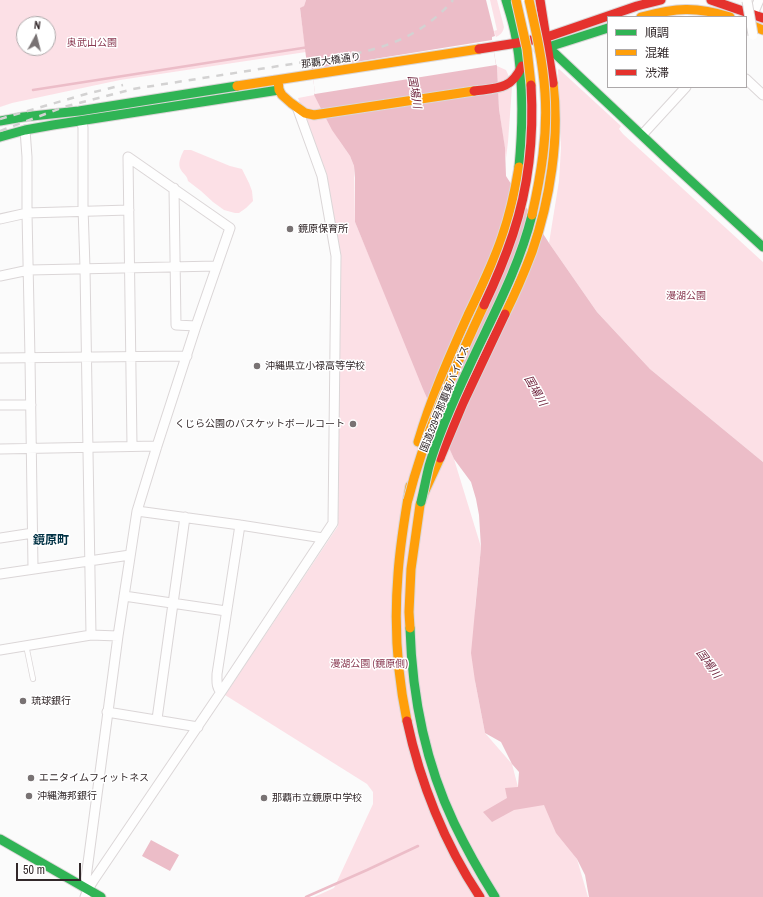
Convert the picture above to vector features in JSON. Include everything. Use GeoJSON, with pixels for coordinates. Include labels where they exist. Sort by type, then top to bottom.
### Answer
{"type":"FeatureCollection","features":[{"type":"Feature","properties":{"kind":"main road"},"geometry":{"type":"LineString","coordinates":[[408,500],[412,463],[438,382],[494,260],[512,201],[522,139],[522,111],[517,43],[506,0]]}},
{"type":"Feature","properties":{"kind":"main road","name":"国道329号那覇東バイパス"},"geometry":{"type":"LineString","coordinates":[[480,897],[469,881],[454,853],[432,803],[418,765],[404,702],[399,654],[397,603],[400,547],[408,500],[417,466],[458,361],[512,239],[524,190],[531,140],[532,97],[530,72],[516,0]]}},
{"type":"Feature","properties":{"kind":"main road","name":"国道329号那覇東バイパス"},"geometry":{"type":"LineString","coordinates":[[495,897],[474,864],[463,843],[432,767],[419,718],[411,670],[408,622],[413,550],[421,502],[429,469],[447,418],[468,368],[499,304],[519,256],[530,222],[537,193],[544,139],[545,103],[541,58],[529,0]]}},
{"type":"Feature","properties":{"kind":"main road"},"geometry":{"type":"LineString","coordinates":[[421,502],[436,471],[465,397],[524,272],[543,215],[553,153],[555,128],[554,93],[547,37],[540,0]]}},
{"type":"Feature","properties":{"kind":"main road","name":"那覇大橋通り"},"geometry":{"type":"LineString","coordinates":[[608,16],[661,0]]}},
{"type":"Feature","properties":{"kind":"main road"},"geometry":{"type":"LineString","coordinates":[[711,0],[763,18]]}},
{"type":"Feature","properties":{"kind":"main road"},"geometry":{"type":"LineString","coordinates":[[645,16],[665,11],[698,9],[726,16]]}},
{"type":"Feature","properties":{"kind":"main road","name":"那覇大橋通り"},"geometry":{"type":"LineString","coordinates":[[0,121],[79,111],[517,43],[547,37],[607,16]]}},
{"type":"Feature","properties":{"kind":"main road"},"geometry":{"type":"LineString","coordinates":[[747,23],[763,30]]}},
{"type":"Feature","properties":{"kind":"main road"},"geometry":{"type":"LineString","coordinates":[[278,80],[279,90],[282,95],[305,113],[314,115],[501,87],[508,85],[513,81],[529,54],[607,28]]}},
{"type":"Feature","properties":{"kind":"main road"},"geometry":{"type":"LineString","coordinates":[[548,47],[763,247]]}},
{"type":"Feature","properties":{"kind":"main road"},"geometry":{"type":"LineString","coordinates":[[0,136],[25,130],[279,90]]}},
{"type":"Feature","properties":{"kind":"main road"},"geometry":{"type":"LineString","coordinates":[[0,839],[86,893],[101,897]]}},
{"type":"Feature","properties":{"kind":"street"},"geometry":{"type":"LineString","coordinates":[[753,14],[759,0]]}},
{"type":"Feature","properties":{"kind":"street"},"geometry":{"type":"LineString","coordinates":[[747,1],[753,35]]}},
{"type":"Feature","properties":{"kind":"street"},"geometry":{"type":"LineString","coordinates":[[747,80],[763,95]]}},
{"type":"Feature","properties":{"kind":"street"},"geometry":{"type":"LineString","coordinates":[[642,136],[685,88]]}},
{"type":"Feature","properties":{"kind":"street"},"geometry":{"type":"LineString","coordinates":[[86,893],[332,526],[337,261],[322,176],[296,107]]}},
{"type":"Feature","properties":{"kind":"street"},"geometry":{"type":"LineString","coordinates":[[82,122],[90,635]]}},
{"type":"Feature","properties":{"kind":"street"},"geometry":{"type":"LineString","coordinates":[[25,130],[27,157],[33,568]]}},
{"type":"Feature","properties":{"kind":"street"},"geometry":{"type":"LineString","coordinates":[[86,893],[86,878],[107,712],[137,511],[196,326],[230,228],[128,157],[132,446]]}},
{"type":"Feature","properties":{"kind":"street"},"geometry":{"type":"LineString","coordinates":[[174,188],[176,325],[196,326]]}},
{"type":"Feature","properties":{"kind":"street"},"geometry":{"type":"LineString","coordinates":[[0,219],[27,213],[129,210]]}},
{"type":"Feature","properties":{"kind":"street"},"geometry":{"type":"LineString","coordinates":[[0,276],[28,270],[217,266]]}},
{"type":"Feature","properties":{"kind":"street"},"geometry":{"type":"LineString","coordinates":[[0,358],[187,356]]}},
{"type":"Feature","properties":{"kind":"street"},"geometry":{"type":"LineString","coordinates":[[0,405],[31,405]]}},
{"type":"Feature","properties":{"kind":"street"},"geometry":{"type":"LineString","coordinates":[[0,449],[157,446]]}},
{"type":"Feature","properties":{"kind":"street"},"geometry":{"type":"LineString","coordinates":[[137,511],[323,538]]}},
{"type":"Feature","properties":{"kind":"street"},"geometry":{"type":"LineString","coordinates":[[157,719],[186,517]]}},
{"type":"Feature","properties":{"kind":"street"},"geometry":{"type":"LineString","coordinates":[[221,692],[217,684],[217,674],[240,525]]}},
{"type":"Feature","properties":{"kind":"street"},"geometry":{"type":"LineString","coordinates":[[0,538],[33,533]]}},
{"type":"Feature","properties":{"kind":"street"},"geometry":{"type":"LineString","coordinates":[[0,574],[130,555]]}},
{"type":"Feature","properties":{"kind":"street"},"geometry":{"type":"LineString","coordinates":[[124,596],[226,611]]}},
{"type":"Feature","properties":{"kind":"street"},"geometry":{"type":"LineString","coordinates":[[0,650],[90,635],[118,636]]}},
{"type":"Feature","properties":{"kind":"street"},"geometry":{"type":"LineString","coordinates":[[107,712],[198,726]]}},
{"type":"Feature","properties":{"kind":"lane"},"geometry":{"type":"LineString","coordinates":[[26,645],[33,679]]}},
{"type":"Feature","properties":{"kind":"green space","name":"奥武山公園"},"geometry":{"type":"Polygon","coordinates":[[[0,0],[306,0],[304,6],[300,9],[306,52],[120,80],[12,103],[0,107],[0,0]]]}},
{"type":"Feature","properties":{"kind":"green space"},"geometry":{"type":"Polygon","coordinates":[[[490,0],[497,0],[504,27],[501,34],[496,37],[494,31],[497,30],[490,0]]]}},
{"type":"Feature","properties":{"kind":"green space"},"geometry":{"type":"Polygon","coordinates":[[[497,66],[506,70],[512,87],[506,158],[499,109],[497,66]]]}},
{"type":"Feature","properties":{"kind":"green space","name":"漫湖公園"},"geometry":{"type":"Polygon","coordinates":[[[559,69],[621,126],[619,129],[623,134],[763,262],[763,462],[650,369],[597,312],[549,243],[559,181],[561,148],[559,69]]]}},
{"type":"Feature","properties":{"kind":"green space","name":"漫湖公園 (鏡原側)"},"geometry":{"type":"Polygon","coordinates":[[[314,95],[339,140],[350,156],[354,166],[355,222],[454,459],[481,547],[475,609],[475,681],[485,733],[512,764],[518,787],[544,804],[577,859],[588,897],[314,897],[334,888],[373,804],[373,792],[367,784],[225,695],[338,526],[340,256],[326,172],[298,98],[314,95]]]}},
{"type":"Feature","properties":{"kind":"green space"},"geometry":{"type":"Polygon","coordinates":[[[184,150],[191,150],[230,166],[242,169],[252,191],[253,201],[239,213],[224,210],[213,202],[188,181],[181,170],[179,163],[184,150]]]}},
{"type":"Feature","properties":{"kind":"water","name":"国場川"},"geometry":{"type":"Polygon","coordinates":[[[306,0],[486,0],[495,36],[492,37],[492,40],[497,66],[499,109],[505,148],[506,176],[549,243],[597,312],[650,369],[763,462],[763,897],[589,897],[585,875],[577,859],[556,833],[544,805],[514,810],[492,822],[483,812],[507,798],[505,788],[518,787],[519,772],[512,764],[501,742],[485,733],[475,681],[471,653],[481,547],[479,515],[476,499],[471,482],[454,459],[423,389],[355,222],[354,166],[350,156],[332,130],[314,95],[312,69],[307,65],[300,8],[304,6],[306,0]]]}},
{"type":"Feature","properties":{"kind":"water"},"geometry":{"type":"Polygon","coordinates":[[[151,840],[179,855],[170,871],[142,856],[151,840]]]}},
{"type":"Feature","properties":{"kind":"pier"},"geometry":{"type":"Polygon","coordinates":[[[492,40],[496,65],[315,94],[312,69],[492,40]]]}},
{"type":"Feature","properties":{"kind":"waterway"},"geometry":{"type":"LineString","coordinates":[[33,90],[309,47]]}},
{"type":"Feature","properties":{"kind":"waterway"},"geometry":{"type":"LineString","coordinates":[[306,897],[418,846]]}},
{"type":"Feature","properties":{"kind":"railway"},"geometry":{"type":"LineString","coordinates":[[0,131],[64,107],[133,89],[349,55],[379,48],[419,30],[442,12],[453,0]]}},
{"type":"Feature","properties":{"kind":"railway"},"geometry":{"type":"LineString","coordinates":[[0,119],[123,85]]}},
{"type":"Feature","properties":{"kind":"traffic: fast"},"geometry":{"type":"LineString","coordinates":[[506,0],[512,19],[519,54],[522,86],[522,119],[519,167]]}},
{"type":"Feature","properties":{"kind":"traffic: fast"},"geometry":{"type":"LineString","coordinates":[[539,50],[607,28]]}},
{"type":"Feature","properties":{"kind":"traffic: fast"},"geometry":{"type":"LineString","coordinates":[[548,47],[763,247]]}},
{"type":"Feature","properties":{"kind":"traffic: fast"},"geometry":{"type":"LineString","coordinates":[[0,121],[79,111],[237,86]]}},
{"type":"Feature","properties":{"kind":"traffic: fast"},"geometry":{"type":"LineString","coordinates":[[0,137],[25,130],[53,125],[279,90]]}},
{"type":"Feature","properties":{"kind":"traffic: fast"},"geometry":{"type":"LineString","coordinates":[[421,502],[429,466],[442,428],[496,311],[520,254],[532,215]]}},
{"type":"Feature","properties":{"kind":"traffic: fast"},"geometry":{"type":"LineString","coordinates":[[410,628],[411,653],[417,703],[435,776],[454,823],[473,860],[495,897]]}},
{"type":"Feature","properties":{"kind":"traffic: fast"},"geometry":{"type":"LineString","coordinates":[[0,839],[101,897]]}},
{"type":"Feature","properties":{"kind":"traffic: slow"},"geometry":{"type":"LineString","coordinates":[[516,0],[527,49],[531,85]]}},
{"type":"Feature","properties":{"kind":"traffic: slow"},"geometry":{"type":"LineString","coordinates":[[529,0],[541,58],[546,108],[545,139],[532,215]]}},
{"type":"Feature","properties":{"kind":"traffic: slow"},"geometry":{"type":"LineString","coordinates":[[646,16],[675,10],[706,11],[727,16]]}},
{"type":"Feature","properties":{"kind":"traffic: slow"},"geometry":{"type":"LineString","coordinates":[[747,23],[763,30]]}},
{"type":"Feature","properties":{"kind":"traffic: slow"},"geometry":{"type":"LineString","coordinates":[[237,86],[479,49]]}},
{"type":"Feature","properties":{"kind":"traffic: slow"},"geometry":{"type":"LineString","coordinates":[[278,80],[279,90],[282,95],[305,113],[314,115],[474,91]]}},
{"type":"Feature","properties":{"kind":"traffic: slow"},"geometry":{"type":"LineString","coordinates":[[505,314],[532,252],[544,211],[552,169],[554,147],[555,104],[553,83]]}},
{"type":"Feature","properties":{"kind":"traffic: slow"},"geometry":{"type":"LineString","coordinates":[[418,442],[441,378],[490,267],[505,228],[519,167]]}},
{"type":"Feature","properties":{"kind":"traffic: slow"},"geometry":{"type":"LineString","coordinates":[[408,500],[432,425],[484,305]]}},
{"type":"Feature","properties":{"kind":"traffic: slow"},"geometry":{"type":"LineString","coordinates":[[410,628],[409,612],[411,569],[420,505],[440,458]]}},
{"type":"Feature","properties":{"kind":"traffic: slow"},"geometry":{"type":"LineString","coordinates":[[407,721],[397,648],[396,611],[400,552],[410,486]]}},
{"type":"Feature","properties":{"kind":"traffic: jam"},"geometry":{"type":"LineString","coordinates":[[540,0],[553,83]]}},
{"type":"Feature","properties":{"kind":"traffic: jam"},"geometry":{"type":"LineString","coordinates":[[608,16],[661,0]]}},
{"type":"Feature","properties":{"kind":"traffic: jam"},"geometry":{"type":"LineString","coordinates":[[711,0],[763,18]]}},
{"type":"Feature","properties":{"kind":"traffic: jam"},"geometry":{"type":"LineString","coordinates":[[479,49],[547,37],[607,16]]}},
{"type":"Feature","properties":{"kind":"traffic: jam"},"geometry":{"type":"LineString","coordinates":[[474,91],[496,88],[508,84],[518,74],[522,66]]}},
{"type":"Feature","properties":{"kind":"traffic: jam"},"geometry":{"type":"LineString","coordinates":[[484,305],[500,270],[510,243],[523,198],[527,179],[531,141],[531,85]]}},
{"type":"Feature","properties":{"kind":"traffic: jam"},"geometry":{"type":"LineString","coordinates":[[440,458],[463,403],[505,314]]}},
{"type":"Feature","properties":{"kind":"traffic: jam"},"geometry":{"type":"LineString","coordinates":[[407,721],[419,767],[435,812],[467,877],[480,897]]}},
{"type":"Feature","properties":{"kind":"place","name":"鏡原保育所"},"geometry":{"type":"Point","coordinates":[290,229]}},
{"type":"Feature","properties":{"kind":"place","name":"沖縄県立小禄高等学校"},"geometry":{"type":"Point","coordinates":[257,366]}},
{"type":"Feature","properties":{"kind":"place","name":"くじら公園のバスケットボールコート"},"geometry":{"type":"Point","coordinates":[353,424]}},
{"type":"Feature","properties":{"kind":"place","name":"琉球銀行"},"geometry":{"type":"Point","coordinates":[23,701]}},
{"type":"Feature","properties":{"kind":"place","name":"エニタイムフィットネス"},"geometry":{"type":"Point","coordinates":[31,778]}},
{"type":"Feature","properties":{"kind":"place","name":"沖縄海邦銀行"},"geometry":{"type":"Point","coordinates":[29,796]}},
{"type":"Feature","properties":{"kind":"place","name":"那覇市立鏡原中学校"},"geometry":{"type":"Point","coordinates":[264,798]}},
{"type":"Feature","properties":{"kind":"district","name":"鏡原町"},"geometry":{"type":"Point","coordinates":[51,541]}}]}
